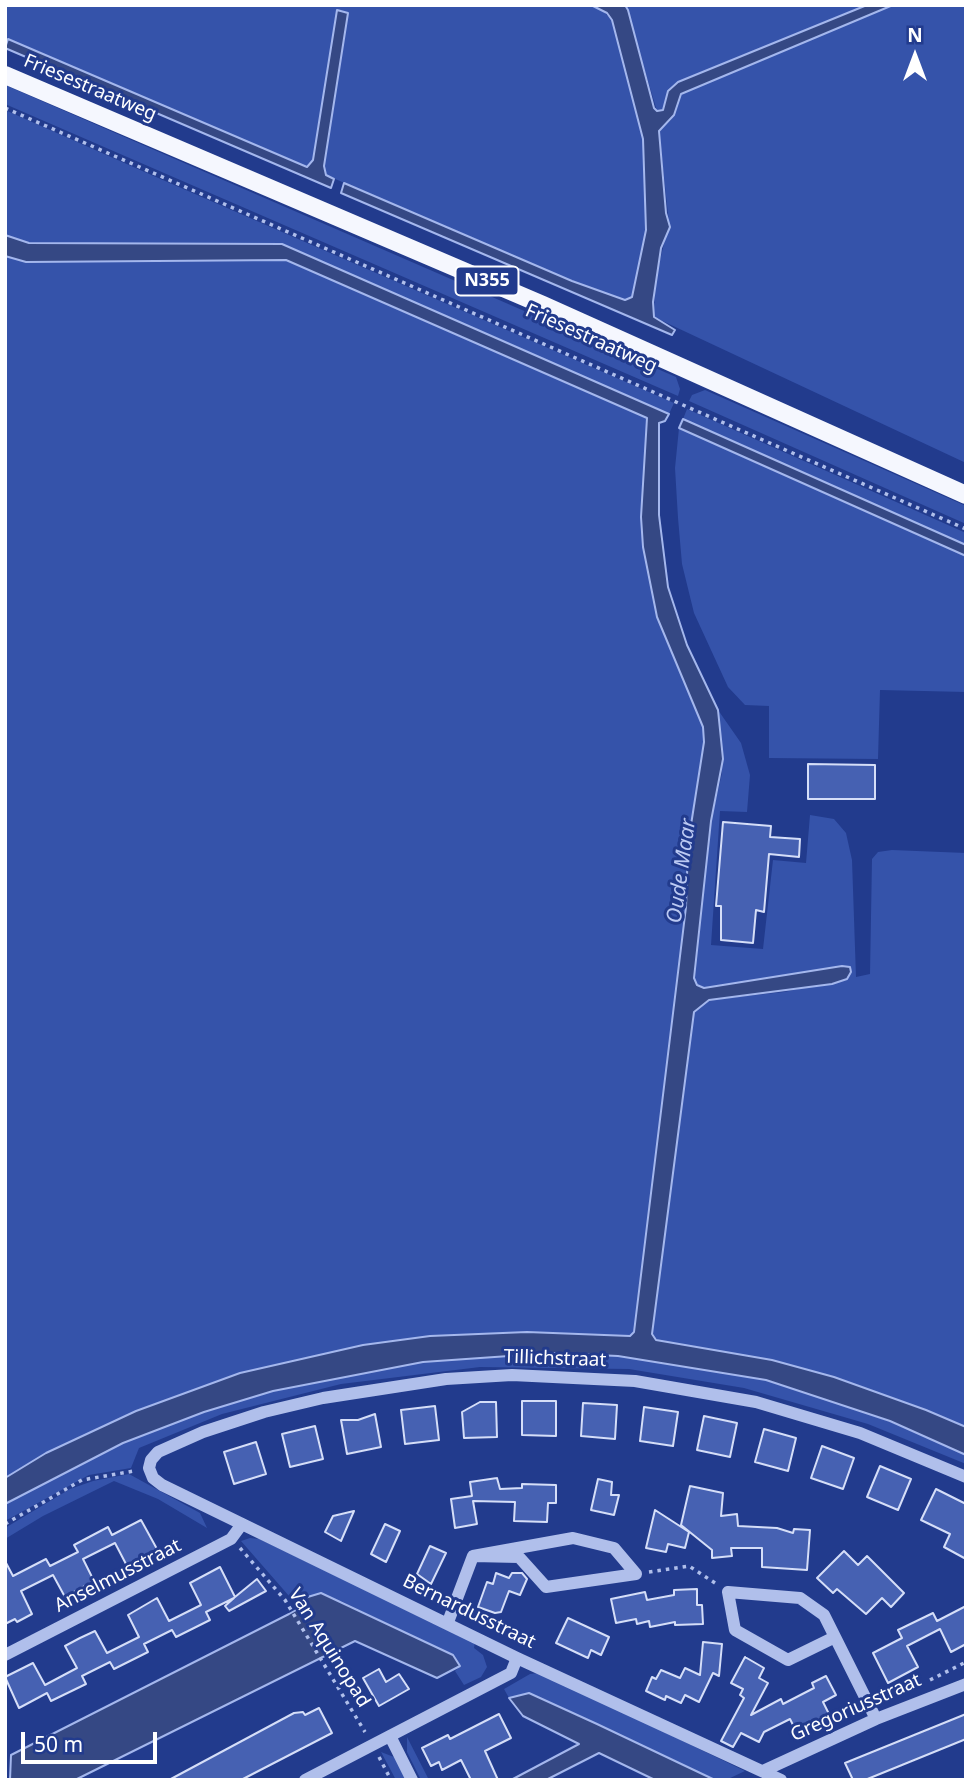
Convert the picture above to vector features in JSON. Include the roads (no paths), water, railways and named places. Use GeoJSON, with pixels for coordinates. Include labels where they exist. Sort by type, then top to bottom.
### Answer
{"type":"FeatureCollection","features":[{"type":"Feature","properties":{"kind":"main road","name":"Friesestraatweg"},"geometry":{"type":"LineString","coordinates":[[5,75],[543,305],[966,495]]}},
{"type":"Feature","properties":{"kind":"street","name":"Tillichstraat"},"geometry":{"type":"LineString","coordinates":[[149,1468],[158,1452],[264,1412],[383,1387],[512,1375],[635,1381],[756,1402],[911,1451],[966,1477]]}},
{"type":"Feature","properties":{"kind":"street","name":"Bernardusstraat"},"geometry":{"type":"LineString","coordinates":[[149,1468],[153,1478],[162,1485],[448,1622],[517,1658],[780,1780]]}},
{"type":"Feature","properties":{"kind":"street","name":"Anselmusstraat"},"geometry":{"type":"LineString","coordinates":[[5,1655],[231,1539],[243,1524]]}},
{"type":"Feature","properties":{"kind":"street"},"geometry":{"type":"LineString","coordinates":[[573,1538],[614,1548],[636,1574],[546,1587],[519,1557],[473,1556],[573,1538]]}},
{"type":"Feature","properties":{"kind":"street"},"geometry":{"type":"LineString","coordinates":[[448,1622],[473,1556]]}},
{"type":"Feature","properties":{"kind":"street"},"geometry":{"type":"LineString","coordinates":[[835,1637],[788,1660],[735,1630],[728,1592],[800,1598],[824,1615],[835,1637],[876,1719]]}},
{"type":"Feature","properties":{"kind":"street"},"geometry":{"type":"LineString","coordinates":[[305,1780],[511,1673],[517,1658]]}},
{"type":"Feature","properties":{"kind":"street","name":"Gregoriusstraat"},"geometry":{"type":"LineString","coordinates":[[763,1771],[876,1719],[966,1684]]}},
{"type":"Feature","properties":{"kind":"street"},"geometry":{"type":"LineString","coordinates":[[390,1736],[412,1780]]}},
{"type":"Feature","properties":{"kind":"water label","name":"Oude Maar"},"geometry":{"type":"Point","coordinates":[682,871]}}]}
